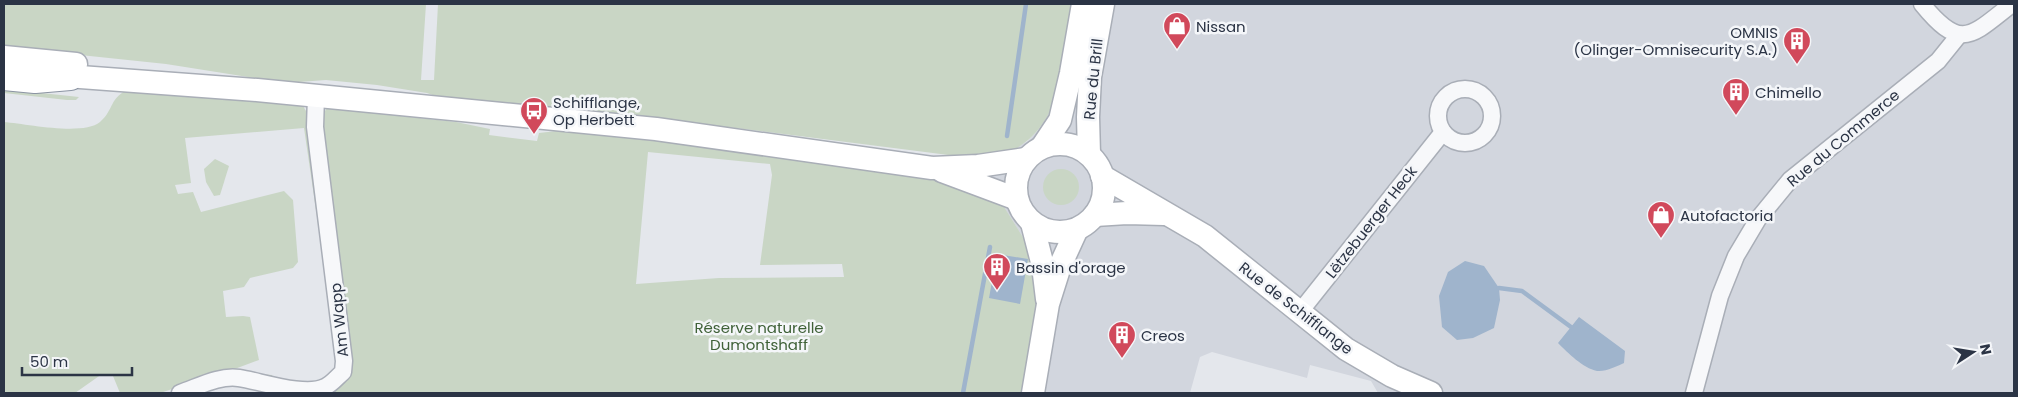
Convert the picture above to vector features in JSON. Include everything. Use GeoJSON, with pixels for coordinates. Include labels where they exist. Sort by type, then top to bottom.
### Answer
{"type":"FeatureCollection","features":[{"type":"Feature","properties":{"kind":"highway"},"geometry":{"type":"LineString","coordinates":[[4,76],[35,79],[70,76]]}},
{"type":"Feature","properties":{"kind":"main road","name":"Rue du Brill"},"geometry":{"type":"LineString","coordinates":[[1034,153],[1060,120],[1071,74],[1083,4]]}},
{"type":"Feature","properties":{"kind":"main road","name":"Rue du Brill"},"geometry":{"type":"LineString","coordinates":[[1089,154],[1090,77],[1102,4]]}},
{"type":"Feature","properties":{"kind":"main road"},"geometry":{"type":"LineString","coordinates":[[4,57],[117,68],[257,90]]}},
{"type":"Feature","properties":{"kind":"main road"},"geometry":{"type":"LineString","coordinates":[[4,70],[257,90],[656,130],[932,168],[978,166],[1034,153],[1054,144],[1066,144],[1089,154],[1097,164],[1102,176],[1104,189],[1101,203],[1086,222],[1060,266],[1048,304],[1033,393]]}},
{"type":"Feature","properties":{"kind":"main road"},"geometry":{"type":"LineString","coordinates":[[1034,153],[1019,171],[1017,178],[1017,199],[1023,212],[1032,222],[1054,232],[1066,232],[1086,222]]}},
{"type":"Feature","properties":{"kind":"main road"},"geometry":{"type":"LineString","coordinates":[[932,168],[1017,199]]}},
{"type":"Feature","properties":{"kind":"main road","name":"Rue de Schifflange"},"geometry":{"type":"LineString","coordinates":[[1102,176],[1205,236],[1346,349],[1392,376],[1431,393]]}},
{"type":"Feature","properties":{"kind":"main road","name":"Rue de Schifflange"},"geometry":{"type":"LineString","coordinates":[[1086,222],[1127,212],[1166,214]]}},
{"type":"Feature","properties":{"kind":"main road"},"geometry":{"type":"LineString","coordinates":[[1032,222],[1043,266],[1048,304]]}},
{"type":"Feature","properties":{"kind":"street"},"geometry":{"type":"LineString","coordinates":[[1922,4],[1945,28],[1959,35],[1969,35],[1979,30],[2012,4]]}},
{"type":"Feature","properties":{"kind":"street","name":"Rue du Commerce"},"geometry":{"type":"LineString","coordinates":[[1694,393],[1720,296],[1736,256],[1758,219],[1790,180],[1938,61],[1959,35]]}},
{"type":"Feature","properties":{"kind":"street","name":"Am Wapp"},"geometry":{"type":"LineString","coordinates":[[180,393],[222,378],[238,378],[274,388],[313,391],[325,388],[343,372],[344,361],[315,127],[316,96]]}},
{"type":"Feature","properties":{"kind":"street","name":"Lëtzebuerger Heck"},"geometry":{"type":"LineString","coordinates":[[1300,313],[1443,132]]}},
{"type":"Feature","properties":{"kind":"shaded area"},"geometry":{"type":"Polygon","coordinates":[[[1108,4],[2014,4],[2014,393],[1378,393],[1371,381],[1310,365],[1307,378],[1212,352],[1200,357],[1190,393],[1022,393],[1035,326],[1029,247],[978,166],[1028,141],[1040,128],[1108,4]]]}},
{"type":"Feature","properties":{"kind":"green space"},"geometry":{"type":"Polygon","coordinates":[[[4,4],[426,4],[421,80],[434,80],[438,4],[1074,4],[1065,64],[1054,103],[1045,121],[1033,136],[1017,148],[980,159],[736,128],[444,99],[427,93],[377,85],[326,80],[285,83],[166,64],[4,47],[4,4]]]}},
{"type":"Feature","properties":{"kind":"green space","name":"Réserve naturelle Dumontshaff"},"geometry":{"type":"Polygon","coordinates":[[[131,88],[297,103],[303,106],[315,126],[327,108],[456,122],[490,129],[489,135],[537,141],[539,133],[609,125],[932,168],[1001,202],[1029,247],[1037,300],[1035,326],[1022,393],[292,393],[206,378],[160,393],[120,393],[113,376],[102,374],[75,393],[4,393],[4,122],[68,129],[92,126],[105,117],[115,100],[131,88]],[[304,128],[185,138],[191,183],[175,185],[178,194],[193,192],[201,212],[284,191],[293,200],[298,262],[293,268],[250,278],[244,287],[223,291],[226,317],[250,317],[259,360],[232,370],[272,375],[274,383],[301,385],[326,380],[339,367],[304,128]],[[648,152],[636,284],[719,278],[844,277],[842,264],[760,265],[772,175],[770,164],[648,152]]]}},
{"type":"Feature","properties":{"kind":"green space"},"geometry":{"type":"Polygon","coordinates":[[[4,89],[79,97],[76,100],[67,100],[4,93],[4,89]]]}},
{"type":"Feature","properties":{"kind":"green space"},"geometry":{"type":"Polygon","coordinates":[[[215,159],[229,166],[220,195],[214,196],[206,182],[204,169],[215,159]]]}},
{"type":"Feature","properties":{"kind":"green space"},"geometry":{"type":"Polygon","coordinates":[[[1061,169],[1068,170],[1074,174],[1078,180],[1078,194],[1074,200],[1068,204],[1061,205],[1054,204],[1048,200],[1044,194],[1043,187],[1044,180],[1048,174],[1054,170],[1061,169]]]}},
{"type":"Feature","properties":{"kind":"water"},"geometry":{"type":"Polygon","coordinates":[[[997,254],[1028,259],[1020,304],[989,298],[997,254]]]}},
{"type":"Feature","properties":{"kind":"water"},"geometry":{"type":"Polygon","coordinates":[[[1465,261],[1484,266],[1499,288],[1500,300],[1494,328],[1473,338],[1457,340],[1442,327],[1439,296],[1448,272],[1465,261]]]}},
{"type":"Feature","properties":{"kind":"water"},"geometry":{"type":"Polygon","coordinates":[[[1579,317],[1625,351],[1624,363],[1608,370],[1597,371],[1581,363],[1558,343],[1579,317]]]}},
{"type":"Feature","properties":{"kind":"waterway"},"geometry":{"type":"LineString","coordinates":[[1007,136],[1026,4]]}},
{"type":"Feature","properties":{"kind":"waterway"},"geometry":{"type":"LineString","coordinates":[[963,393],[990,247]]}},
{"type":"Feature","properties":{"kind":"waterway"},"geometry":{"type":"LineString","coordinates":[[1499,288],[1522,291],[1571,327]]}},
{"type":"Feature","properties":{"kind":"place","name":"Nissan"},"geometry":{"type":"Point","coordinates":[1177,50]}},
{"type":"Feature","properties":{"kind":"place","name":"OMNIS (Olinger-Omnisecurity S.A.)"},"geometry":{"type":"Point","coordinates":[1797,65]}},
{"type":"Feature","properties":{"kind":"place","name":"Chimello"},"geometry":{"type":"Point","coordinates":[1736,116]}},
{"type":"Feature","properties":{"kind":"place","name":"Schifflange, Op Herbett"},"geometry":{"type":"Point","coordinates":[534,135]}},
{"type":"Feature","properties":{"kind":"place","name":"Autofactoria"},"geometry":{"type":"Point","coordinates":[1661,239]}},
{"type":"Feature","properties":{"kind":"place","name":"Bassin d'orage"},"geometry":{"type":"Point","coordinates":[997,291]}},
{"type":"Feature","properties":{"kind":"place","name":"Creos"},"geometry":{"type":"Point","coordinates":[1122,359]}}]}
